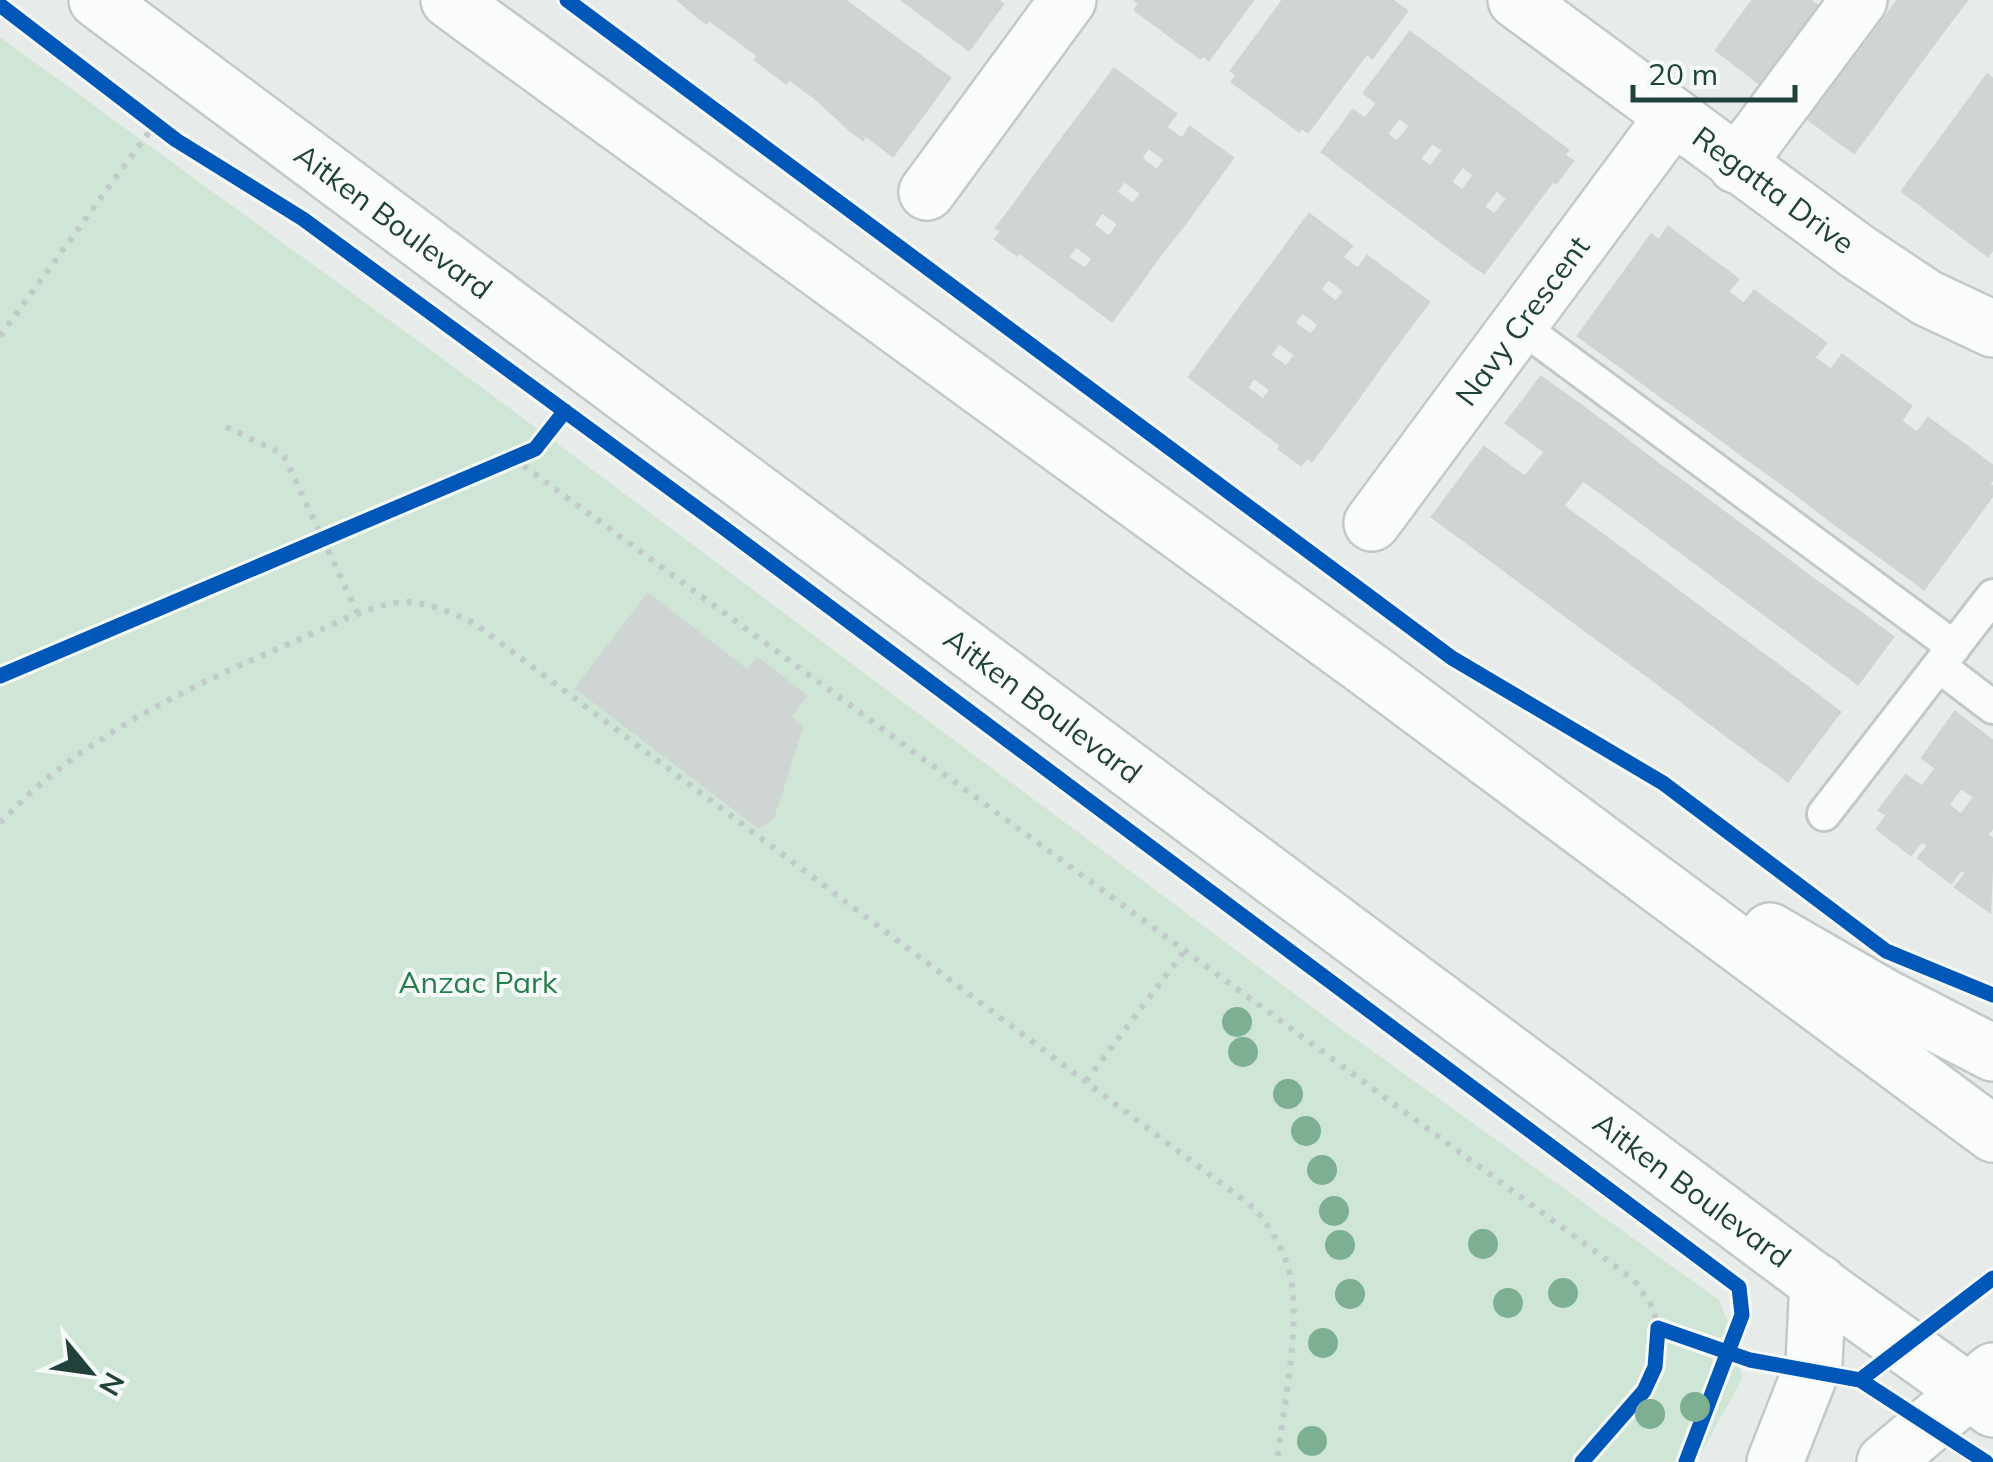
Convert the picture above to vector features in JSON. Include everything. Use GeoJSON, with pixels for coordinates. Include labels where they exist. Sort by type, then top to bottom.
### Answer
{"type":"FeatureCollection","features":[{"type":"Feature","properties":{"kind":"main road","name":"Aitken Boulevard"},"geometry":{"type":"LineString","coordinates":[[97,0],[1818,1282],[1985,1390]]}},
{"type":"Feature","properties":{"kind":"main road"},"geometry":{"type":"LineString","coordinates":[[449,0],[1993,1134]]}},
{"type":"Feature","properties":{"kind":"main road","name":"Regatta Drive"},"geometry":{"type":"LineString","coordinates":[[1516,0],[1736,165],[1926,298],[1993,329]]}},
{"type":"Feature","properties":{"kind":"main road"},"geometry":{"type":"LineString","coordinates":[[1736,165],[1859,0]]}},
{"type":"Feature","properties":{"kind":"main road"},"geometry":{"type":"LineString","coordinates":[[928,192],[1060,3]]}},
{"type":"Feature","properties":{"kind":"main road","name":"Navy Crescent"},"geometry":{"type":"LineString","coordinates":[[1372,523],[1673,117]]}},
{"type":"Feature","properties":{"kind":"main road"},"geometry":{"type":"LineString","coordinates":[[1554,808],[1888,999],[1993,1053]]}},
{"type":"Feature","properties":{"kind":"main road"},"geometry":{"type":"LineString","coordinates":[[1775,1462],[1814,1363],[1818,1282]]}},
{"type":"Feature","properties":{"kind":"main road"},"geometry":{"type":"LineString","coordinates":[[1886,1462],[1985,1390]]}},
{"type":"Feature","properties":{"kind":"lane"},"geometry":{"type":"LineString","coordinates":[[1519,325],[1946,657],[1993,707]]}},
{"type":"Feature","properties":{"kind":"lane"},"geometry":{"type":"LineString","coordinates":[[1824,814],[1993,596]]}},
{"type":"Feature","properties":{"kind":"path"},"geometry":{"type":"LineString","coordinates":[[0,336],[160,128],[140,112]]}},
{"type":"Feature","properties":{"kind":"path"},"geometry":{"type":"LineString","coordinates":[[226,427],[283,454],[358,614]]}},
{"type":"Feature","properties":{"kind":"path"},"geometry":{"type":"LineString","coordinates":[[495,466],[536,449]]}},
{"type":"Feature","properties":{"kind":"path"},"geometry":{"type":"LineString","coordinates":[[513,458],[1634,1280],[1653,1308],[1658,1328],[1656,1347]]}},
{"type":"Feature","properties":{"kind":"path"},"geometry":{"type":"LineString","coordinates":[[305,548],[340,533]]}},
{"type":"Feature","properties":{"kind":"path"},"geometry":{"type":"LineString","coordinates":[[0,822],[58,771],[192,685],[358,614],[406,602],[443,610],[474,623],[1254,1208],[1270,1227],[1285,1257],[1292,1285],[1292,1326],[1276,1462]]}},
{"type":"Feature","properties":{"kind":"path"},"geometry":{"type":"LineString","coordinates":[[1086,1080],[1184,952]]}},
{"type":"Feature","properties":{"kind":"path"},"geometry":{"type":"LineString","coordinates":[[1658,1328],[1675,1334]]}},
{"type":"Feature","properties":{"kind":"green space","name":"Anzac Park"},"geometry":{"type":"Polygon","coordinates":[[[0,37],[480,386],[1328,1019],[1719,1300],[1736,1342],[1742,1379],[1696,1462],[0,1462],[0,37]]]}},
{"type":"Feature","properties":{"kind":"building"},"geometry":{"type":"Polygon","coordinates":[[[678,0],[704,0],[694,14],[678,0]]]}},
{"type":"Feature","properties":{"kind":"building"},"geometry":{"type":"Polygon","coordinates":[[[704,0],[767,0],[737,40],[694,14],[704,0]]]}},
{"type":"Feature","properties":{"kind":"building"},"geometry":{"type":"Polygon","coordinates":[[[767,0],[825,0],[771,72],[737,40],[767,0]]]}},
{"type":"Feature","properties":{"kind":"building"},"geometry":{"type":"Polygon","coordinates":[[[825,0],[845,0],[873,21],[815,98],[789,79],[786,83],[771,72],[825,0]]]}},
{"type":"Feature","properties":{"kind":"building"},"geometry":{"type":"Polygon","coordinates":[[[902,0],[945,0],[930,21],[902,0]]]}},
{"type":"Feature","properties":{"kind":"building"},"geometry":{"type":"Polygon","coordinates":[[[945,0],[998,0],[1003,4],[969,50],[930,21],[945,0]]]}},
{"type":"Feature","properties":{"kind":"building"},"geometry":{"type":"Polygon","coordinates":[[[1135,0],[1190,0],[1166,33],[1135,10],[1139,3],[1135,0]]]}},
{"type":"Feature","properties":{"kind":"building"},"geometry":{"type":"Polygon","coordinates":[[[1190,0],[1253,0],[1209,60],[1203,55],[1200,58],[1166,33],[1190,0]]]}},
{"type":"Feature","properties":{"kind":"building"},"geometry":{"type":"Polygon","coordinates":[[[1283,0],[1343,0],[1265,106],[1232,82],[1237,75],[1231,71],[1283,0]]]}},
{"type":"Feature","properties":{"kind":"building"},"geometry":{"type":"Polygon","coordinates":[[[1343,0],[1392,0],[1407,11],[1372,58],[1367,53],[1308,132],[1302,128],[1299,131],[1265,106],[1343,0]]]}},
{"type":"Feature","properties":{"kind":"building"},"geometry":{"type":"Polygon","coordinates":[[[1753,0],[1810,0],[1818,6],[1788,46],[1744,12],[1753,0]]]}},
{"type":"Feature","properties":{"kind":"building"},"geometry":{"type":"Polygon","coordinates":[[[1898,0],[1967,0],[1939,37],[1895,4],[1898,0]]]}},
{"type":"Feature","properties":{"kind":"building"},"geometry":{"type":"Polygon","coordinates":[[[1895,4],[1939,37],[1911,75],[1867,42],[1895,4]]]}},
{"type":"Feature","properties":{"kind":"building"},"geometry":{"type":"Polygon","coordinates":[[[1744,12],[1788,46],[1760,84],[1716,50],[1744,12]]]}},
{"type":"Feature","properties":{"kind":"building"},"geometry":{"type":"Polygon","coordinates":[[[873,21],[911,49],[850,130],[815,98],[873,21]]]}},
{"type":"Feature","properties":{"kind":"building"},"geometry":{"type":"Polygon","coordinates":[[[1410,32],[1444,57],[1355,177],[1322,152],[1353,110],[1365,119],[1377,103],[1364,93],[1410,32]]]}},
{"type":"Feature","properties":{"kind":"building"},"geometry":{"type":"Polygon","coordinates":[[[1867,42],[1911,75],[1882,115],[1837,81],[1867,42]]]}},
{"type":"Feature","properties":{"kind":"building"},"geometry":{"type":"Polygon","coordinates":[[[911,49],[950,78],[893,156],[865,135],[863,140],[850,130],[911,49]]]}},
{"type":"Feature","properties":{"kind":"building"},"geometry":{"type":"Polygon","coordinates":[[[1444,57],[1477,82],[1388,202],[1355,177],[1387,134],[1397,142],[1410,126],[1399,117],[1444,57]]]}},
{"type":"Feature","properties":{"kind":"building"},"geometry":{"type":"Polygon","coordinates":[[[1114,69],[1176,114],[1166,127],[1182,139],[1190,127],[1233,158],[1208,192],[1089,103],[1114,69]]]}},
{"type":"Feature","properties":{"kind":"building"},"geometry":{"type":"Polygon","coordinates":[[[1987,75],[1993,79],[1993,137],[1960,112],[1987,75]]]}},
{"type":"Feature","properties":{"kind":"building"},"geometry":{"type":"Polygon","coordinates":[[[1837,81],[1882,115],[1854,153],[1808,119],[1837,81]]]}},
{"type":"Feature","properties":{"kind":"building"},"geometry":{"type":"Polygon","coordinates":[[[1477,82],[1508,105],[1419,225],[1388,202],[1420,159],[1430,167],[1443,150],[1432,143],[1477,82]]]}},
{"type":"Feature","properties":{"kind":"building"},"geometry":{"type":"Polygon","coordinates":[[[1089,103],[1149,147],[1141,158],[1157,171],[1165,159],[1208,192],[1184,225],[1064,136],[1089,103]]]}},
{"type":"Feature","properties":{"kind":"building"},"geometry":{"type":"Polygon","coordinates":[[[1508,105],[1541,130],[1452,250],[1419,225],[1451,182],[1462,191],[1474,175],[1462,166],[1508,105]]]}},
{"type":"Feature","properties":{"kind":"building"},"geometry":{"type":"Polygon","coordinates":[[[1960,112],[1993,137],[1993,199],[1930,153],[1960,112]]]}},
{"type":"Feature","properties":{"kind":"building"},"geometry":{"type":"Polygon","coordinates":[[[1541,130],[1568,150],[1564,155],[1573,161],[1556,183],[1553,181],[1484,273],[1452,250],[1484,207],[1494,215],[1507,199],[1497,190],[1541,130]]]}},
{"type":"Feature","properties":{"kind":"building"},"geometry":{"type":"Polygon","coordinates":[[[1064,136],[1124,181],[1116,192],[1133,204],[1141,194],[1184,225],[1160,255],[1041,167],[1064,136]]]}},
{"type":"Feature","properties":{"kind":"building"},"geometry":{"type":"Polygon","coordinates":[[[1930,153],[1993,199],[1993,249],[1988,256],[1902,191],[1930,153]]]}},
{"type":"Feature","properties":{"kind":"building"},"geometry":{"type":"Polygon","coordinates":[[[1041,167],[1102,212],[1093,225],[1109,237],[1118,224],[1160,255],[1135,290],[1016,202],[1041,167]]]}},
{"type":"Feature","properties":{"kind":"building"},"geometry":{"type":"Polygon","coordinates":[[[1016,202],[1076,246],[1068,257],[1085,269],[1093,258],[1135,290],[1112,321],[995,239],[1002,231],[996,228],[1016,202]]]}},
{"type":"Feature","properties":{"kind":"building"},"geometry":{"type":"Polygon","coordinates":[[[1309,214],[1352,246],[1342,257],[1358,269],[1367,256],[1429,302],[1404,335],[1285,247],[1309,214]]]}},
{"type":"Feature","properties":{"kind":"building"},"geometry":{"type":"Polygon","coordinates":[[[1668,227],[1704,254],[1621,367],[1578,336],[1651,235],[1659,240],[1668,227]]]}},
{"type":"Feature","properties":{"kind":"building"},"geometry":{"type":"Polygon","coordinates":[[[1285,247],[1328,279],[1320,290],[1336,302],[1344,291],[1404,335],[1379,369],[1260,281],[1285,247]]]}},
{"type":"Feature","properties":{"kind":"building"},"geometry":{"type":"Polygon","coordinates":[[[1704,254],[1738,279],[1728,292],[1736,298],[1663,398],[1621,367],[1704,254]]]}},
{"type":"Feature","properties":{"kind":"building"},"geometry":{"type":"Polygon","coordinates":[[[1260,281],[1302,312],[1294,323],[1311,335],[1319,324],[1379,369],[1357,400],[1237,312],[1260,281]]]}},
{"type":"Feature","properties":{"kind":"building"},"geometry":{"type":"Polygon","coordinates":[[[1754,291],[1790,317],[1707,429],[1663,398],[1736,298],[1744,304],[1754,291]]]}},
{"type":"Feature","properties":{"kind":"building"},"geometry":{"type":"Polygon","coordinates":[[[1237,312],[1279,343],[1270,355],[1286,367],[1295,355],[1357,400],[1331,435],[1212,346],[1237,312]]]}},
{"type":"Feature","properties":{"kind":"building"},"geometry":{"type":"Polygon","coordinates":[[[1790,317],[1826,343],[1814,358],[1822,363],[1750,461],[1707,429],[1790,317]]]}},
{"type":"Feature","properties":{"kind":"building"},"geometry":{"type":"Polygon","coordinates":[[[1212,346],[1254,377],[1247,388],[1263,400],[1271,389],[1331,435],[1312,461],[1307,457],[1301,465],[1279,449],[1281,445],[1189,377],[1212,346]]]}},
{"type":"Feature","properties":{"kind":"building"},"geometry":{"type":"Polygon","coordinates":[[[1842,355],[1875,379],[1792,491],[1750,461],[1822,363],[1831,370],[1842,355]]]}},
{"type":"Feature","properties":{"kind":"building"},"geometry":{"type":"Polygon","coordinates":[[[1541,377],[1579,404],[1545,452],[1506,423],[1541,377]]]}},
{"type":"Feature","properties":{"kind":"building"},"geometry":{"type":"Polygon","coordinates":[[[1875,379],[1911,406],[1901,421],[1909,427],[1836,525],[1792,491],[1875,379]]]}},
{"type":"Feature","properties":{"kind":"building"},"geometry":{"type":"Polygon","coordinates":[[[1579,404],[1618,433],[1583,480],[1545,452],[1579,404]]]}},
{"type":"Feature","properties":{"kind":"building"},"geometry":{"type":"Polygon","coordinates":[[[1928,418],[1962,443],[1879,556],[1836,525],[1909,427],[1917,433],[1928,418]]]}},
{"type":"Feature","properties":{"kind":"building"},"geometry":{"type":"Polygon","coordinates":[[[1618,433],[1657,463],[1623,509],[1583,480],[1618,433]]]}},
{"type":"Feature","properties":{"kind":"building"},"geometry":{"type":"Polygon","coordinates":[[[1962,443],[1993,466],[1989,484],[1993,495],[1924,589],[1879,556],[1962,443]]]}},
{"type":"Feature","properties":{"kind":"building"},"geometry":{"type":"Polygon","coordinates":[[[1484,447],[1525,477],[1473,547],[1432,517],[1484,447]]]}},
{"type":"Feature","properties":{"kind":"building"},"geometry":{"type":"Polygon","coordinates":[[[1545,452],[1583,480],[1563,506],[1525,477],[1545,452]]]}},
{"type":"Feature","properties":{"kind":"building"},"geometry":{"type":"Polygon","coordinates":[[[1657,463],[1697,492],[1662,538],[1623,509],[1657,463]]]}},
{"type":"Feature","properties":{"kind":"building"},"geometry":{"type":"Polygon","coordinates":[[[1525,477],[1563,506],[1512,576],[1473,547],[1525,477]]]}},
{"type":"Feature","properties":{"kind":"building"},"geometry":{"type":"Polygon","coordinates":[[[1697,492],[1736,521],[1701,567],[1662,538],[1697,492]]]}},
{"type":"Feature","properties":{"kind":"building"},"geometry":{"type":"Polygon","coordinates":[[[1563,506],[1603,535],[1551,605],[1512,576],[1563,506]]]}},
{"type":"Feature","properties":{"kind":"building"},"geometry":{"type":"Polygon","coordinates":[[[1736,521],[1775,550],[1740,596],[1701,567],[1736,521]]]}},
{"type":"Feature","properties":{"kind":"building"},"geometry":{"type":"Polygon","coordinates":[[[1603,535],[1642,564],[1590,634],[1551,605],[1603,535]]]}},
{"type":"Feature","properties":{"kind":"building"},"geometry":{"type":"Polygon","coordinates":[[[1775,550],[1813,579],[1779,625],[1740,596],[1775,550]]]}},
{"type":"Feature","properties":{"kind":"building"},"geometry":{"type":"Polygon","coordinates":[[[1642,564],[1681,593],[1630,663],[1590,634],[1642,564]]]}},
{"type":"Feature","properties":{"kind":"building"},"geometry":{"type":"Polygon","coordinates":[[[1813,579],[1853,607],[1819,655],[1779,625],[1813,579]]]}},
{"type":"Feature","properties":{"kind":"building"},"geometry":{"type":"Polygon","coordinates":[[[1681,593],[1721,623],[1669,692],[1630,663],[1681,593]]]}},
{"type":"Feature","properties":{"kind":"building"},"geometry":{"type":"Polygon","coordinates":[[[648,594],[748,671],[757,658],[806,696],[790,717],[802,727],[773,818],[758,827],[576,688],[648,594]]]}},
{"type":"Feature","properties":{"kind":"building"},"geometry":{"type":"Polygon","coordinates":[[[1853,607],[1893,637],[1858,684],[1819,655],[1853,607]]]}},
{"type":"Feature","properties":{"kind":"building"},"geometry":{"type":"Polygon","coordinates":[[[1721,623],[1759,651],[1707,721],[1669,692],[1721,623]]]}},
{"type":"Feature","properties":{"kind":"building"},"geometry":{"type":"Polygon","coordinates":[[[1759,651],[1798,680],[1746,750],[1707,721],[1759,651]]]}},
{"type":"Feature","properties":{"kind":"building"},"geometry":{"type":"Polygon","coordinates":[[[1798,680],[1840,712],[1788,781],[1746,750],[1798,680]]]}},
{"type":"Feature","properties":{"kind":"building"},"geometry":{"type":"Polygon","coordinates":[[[1955,712],[1993,741],[1993,745],[1911,855],[1877,829],[1887,815],[1879,810],[1906,775],[1922,787],[1936,768],[1922,758],[1955,712]]]}},
{"type":"Feature","properties":{"kind":"building"},"geometry":{"type":"Polygon","coordinates":[[[1993,745],[1993,827],[1961,870],[1922,841],[1948,804],[1961,815],[1974,797],[1961,788],[1993,745]]]}},
{"type":"Feature","properties":{"kind":"building"},"geometry":{"type":"Polygon","coordinates":[[[1987,835],[1993,839],[1990,912],[1955,887],[1966,873],[1961,870],[1987,835]]]}},
{"type":"Feature","properties":{"kind":"building"},"geometry":{"type":"Polygon","coordinates":[[[1928,846],[1961,870],[1951,883],[1918,858],[1928,846]]]}},
{"type":"Feature","properties":{"kind":"cycle path"},"geometry":{"type":"LineString","coordinates":[[567,0],[1452,658],[1663,783],[1886,951],[1993,995]]}},
{"type":"Feature","properties":{"kind":"cycle path"},"geometry":{"type":"LineString","coordinates":[[0,5],[176,140],[303,219],[724,528],[1739,1287],[1742,1315],[1686,1462]]}},
{"type":"Feature","properties":{"kind":"cycle path"},"geometry":{"type":"LineString","coordinates":[[0,676],[535,449],[565,411]]}},
{"type":"Feature","properties":{"kind":"cycle path"},"geometry":{"type":"LineString","coordinates":[[1582,1462],[1644,1391],[1655,1367],[1658,1328],[1750,1360],[1860,1380],[1993,1278]]}},
{"type":"Feature","properties":{"kind":"cycle path"},"geometry":{"type":"LineString","coordinates":[[1860,1380],[1986,1462]]}}]}
